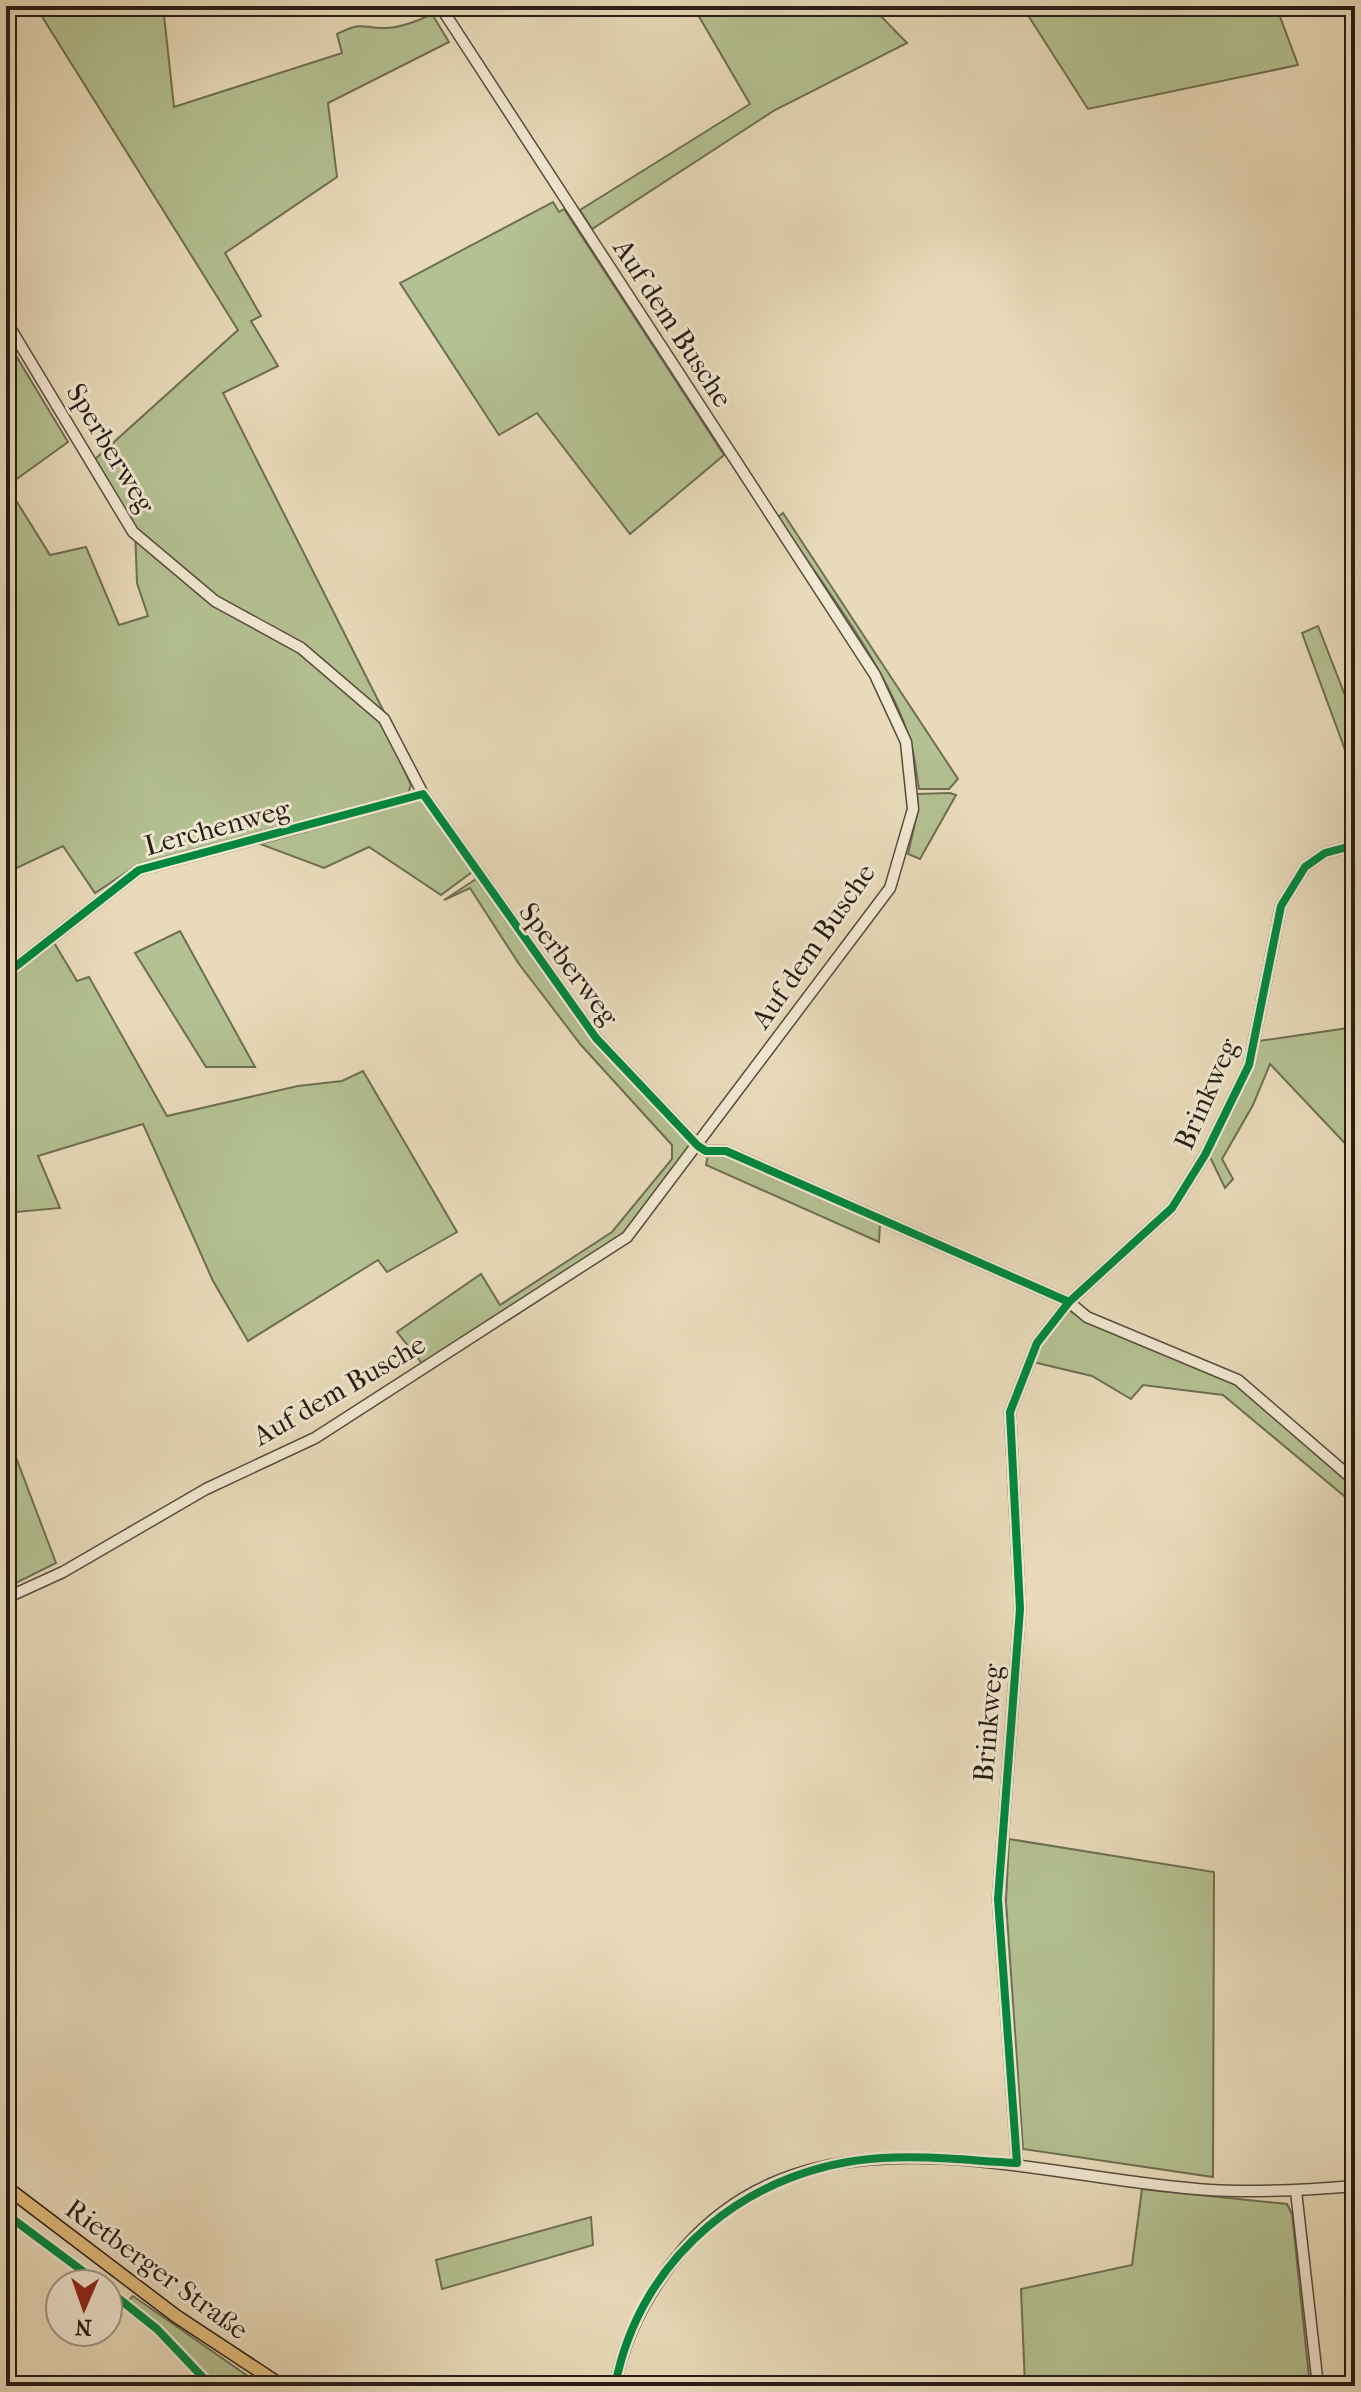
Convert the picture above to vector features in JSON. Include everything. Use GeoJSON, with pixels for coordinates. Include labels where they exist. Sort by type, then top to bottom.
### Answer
{"type":"FeatureCollection","features":[{"type":"Feature","properties":{"kind":"main road","name":"Rietberger Straße"},"geometry":{"type":"LineString","coordinates":[[6,2187],[176,2316],[282,2386]]}},
{"type":"Feature","properties":{"kind":"street","name":"Auf dem Busche"},"geometry":{"type":"LineString","coordinates":[[6,1598],[63,1572],[206,1489],[315,1438],[512,1314],[627,1237],[712,1129],[890,888],[913,809],[906,742],[875,675],[440,6]]}},
{"type":"Feature","properties":{"kind":"street","name":"Sperberweg"},"geometry":{"type":"LineString","coordinates":[[6,321],[133,532],[215,601],[301,648],[384,719],[423,794],[476,874],[596,1038],[698,1146]]}},
{"type":"Feature","properties":{"kind":"street","name":"Lerchenweg"},"geometry":{"type":"LineString","coordinates":[[6,974],[139,870],[423,794]]}},
{"type":"Feature","properties":{"kind":"street","name":"Brinkweg"},"geometry":{"type":"LineString","coordinates":[[1017,2163],[998,1899],[1020,1609],[1010,1412],[1037,1343],[1069,1302],[1172,1208],[1189,1181],[1249,1065],[1281,906],[1305,867],[1325,853],[1355,845]]}},
{"type":"Feature","properties":{"kind":"street"},"geometry":{"type":"LineString","coordinates":[[712,1129],[726,1151]]}},
{"type":"Feature","properties":{"kind":"street"},"geometry":{"type":"LineString","coordinates":[[698,1146],[706,1151],[726,1151],[1069,1302],[1087,1317],[1238,1380],[1355,1481]]}},
{"type":"Feature","properties":{"kind":"street"},"geometry":{"type":"LineString","coordinates":[[615,2386],[635,2320],[664,2271],[695,2236],[747,2198],[794,2175],[850,2161],[885,2157],[1017,2163],[1208,2190],[1296,2191],[1355,2186]]}},
{"type":"Feature","properties":{"kind":"street"},"geometry":{"type":"LineString","coordinates":[[1296,2191],[1318,2386]]}},
{"type":"Feature","properties":{"kind":"green space"},"geometry":{"type":"Polygon","coordinates":[[[163,6],[174,107],[342,53],[337,34],[353,27],[393,27],[432,14],[449,42],[328,103],[337,177],[225,253],[261,316],[251,321],[278,366],[223,393],[385,714],[381,719],[411,785],[408,793],[139,864],[95,893],[63,846],[6,873],[6,339],[68,442],[7,486],[50,555],[86,547],[119,625],[148,616],[137,583],[135,528],[93,461],[238,330],[36,7],[163,6]]]}},
{"type":"Feature","properties":{"kind":"green space"},"geometry":{"type":"Polygon","coordinates":[[[709,6],[871,6],[907,43],[775,110],[592,229],[580,210],[750,104],[697,13],[709,6]]]}},
{"type":"Feature","properties":{"kind":"green space"},"geometry":{"type":"Polygon","coordinates":[[[1022,6],[1276,6],[1298,65],[1088,109],[1022,6]]]}},
{"type":"Feature","properties":{"kind":"green space"},"geometry":{"type":"Polygon","coordinates":[[[553,202],[559,212],[564,209],[724,455],[630,534],[537,413],[499,435],[400,283],[553,202]]]}},
{"type":"Feature","properties":{"kind":"green space"},"geometry":{"type":"Polygon","coordinates":[[[783,513],[958,779],[949,789],[919,789],[910,740],[886,683],[852,626],[778,517],[783,513]]]}},
{"type":"Feature","properties":{"kind":"green space"},"geometry":{"type":"Polygon","coordinates":[[[1318,626],[1355,721],[1355,777],[1302,633],[1318,626]]]}},
{"type":"Feature","properties":{"kind":"green space"},"geometry":{"type":"Polygon","coordinates":[[[917,794],[956,795],[920,859],[908,854],[918,810],[917,794]]]}},
{"type":"Feature","properties":{"kind":"green space"},"geometry":{"type":"Polygon","coordinates":[[[422,799],[472,872],[441,895],[369,847],[324,868],[260,844],[422,799]]]}},
{"type":"Feature","properties":{"kind":"green space"},"geometry":{"type":"Polygon","coordinates":[[[476,879],[592,1040],[692,1145],[622,1236],[424,1366],[397,1332],[481,1274],[500,1305],[612,1232],[672,1159],[672,1145],[581,1045],[519,964],[470,888],[444,900],[476,879]]]}},
{"type":"Feature","properties":{"kind":"green space"},"geometry":{"type":"Polygon","coordinates":[[[180,931],[255,1067],[206,1067],[135,953],[180,931]]]}},
{"type":"Feature","properties":{"kind":"green space"},"geometry":{"type":"Polygon","coordinates":[[[53,941],[77,981],[89,977],[167,1116],[298,1086],[342,1081],[363,1071],[457,1232],[387,1272],[378,1260],[248,1341],[213,1281],[143,1124],[38,1156],[60,1208],[6,1213],[6,979],[53,941]]]}},
{"type":"Feature","properties":{"kind":"green space"},"geometry":{"type":"Polygon","coordinates":[[[1355,1027],[1355,1154],[1270,1064],[1253,1105],[1222,1159],[1233,1179],[1225,1188],[1209,1155],[1246,1084],[1259,1041],[1355,1027]]]}},
{"type":"Feature","properties":{"kind":"green space"},"geometry":{"type":"Polygon","coordinates":[[[708,1155],[724,1156],[880,1223],[879,1242],[706,1165],[708,1155]]]}},
{"type":"Feature","properties":{"kind":"green space"},"geometry":{"type":"Polygon","coordinates":[[[1068,1310],[1237,1383],[1355,1485],[1355,1505],[1223,1395],[1143,1385],[1131,1399],[1092,1376],[1033,1362],[1040,1344],[1068,1310]]]}},
{"type":"Feature","properties":{"kind":"green space"},"geometry":{"type":"Polygon","coordinates":[[[6,1431],[56,1563],[6,1588],[6,1431]]]}},
{"type":"Feature","properties":{"kind":"green space"},"geometry":{"type":"Polygon","coordinates":[[[1009,1839],[1214,1872],[1213,2177],[1023,2149],[1006,1901],[1009,1839]]]}},
{"type":"Feature","properties":{"kind":"green space"},"geometry":{"type":"Polygon","coordinates":[[[1142,2189],[1287,2204],[1292,2214],[1310,2386],[1025,2386],[1021,2289],[1132,2265],[1142,2189]]]}},
{"type":"Feature","properties":{"kind":"green space"},"geometry":{"type":"Polygon","coordinates":[[[591,2217],[593,2245],[442,2289],[436,2260],[591,2217]]]}},
{"type":"Feature","properties":{"kind":"green space"},"geometry":{"type":"Polygon","coordinates":[[[133,2296],[262,2386],[214,2386],[189,2356],[127,2302],[133,2296]]]}},
{"type":"Feature","properties":{"kind":"cycle path"},"geometry":{"type":"LineString","coordinates":[[6,974],[139,870],[423,794],[596,1038],[698,1146],[706,1151],[726,1151],[1069,1302]]}},
{"type":"Feature","properties":{"kind":"cycle path"},"geometry":{"type":"LineString","coordinates":[[615,2386],[628,2339],[649,2296],[676,2258],[709,2226],[747,2199],[789,2179],[834,2165],[882,2158],[1017,2163],[998,1899],[1020,1609],[1010,1412],[1037,1343],[1069,1302],[1172,1208],[1205,1155],[1249,1065],[1281,906],[1305,867],[1325,853],[1355,845]]}},
{"type":"Feature","properties":{"kind":"cycle path"},"geometry":{"type":"LineString","coordinates":[[6,2214],[79,2268]]}},
{"type":"Feature","properties":{"kind":"cycle path"},"geometry":{"type":"LineString","coordinates":[[124,2303],[157,2329],[211,2386]]}}]}
